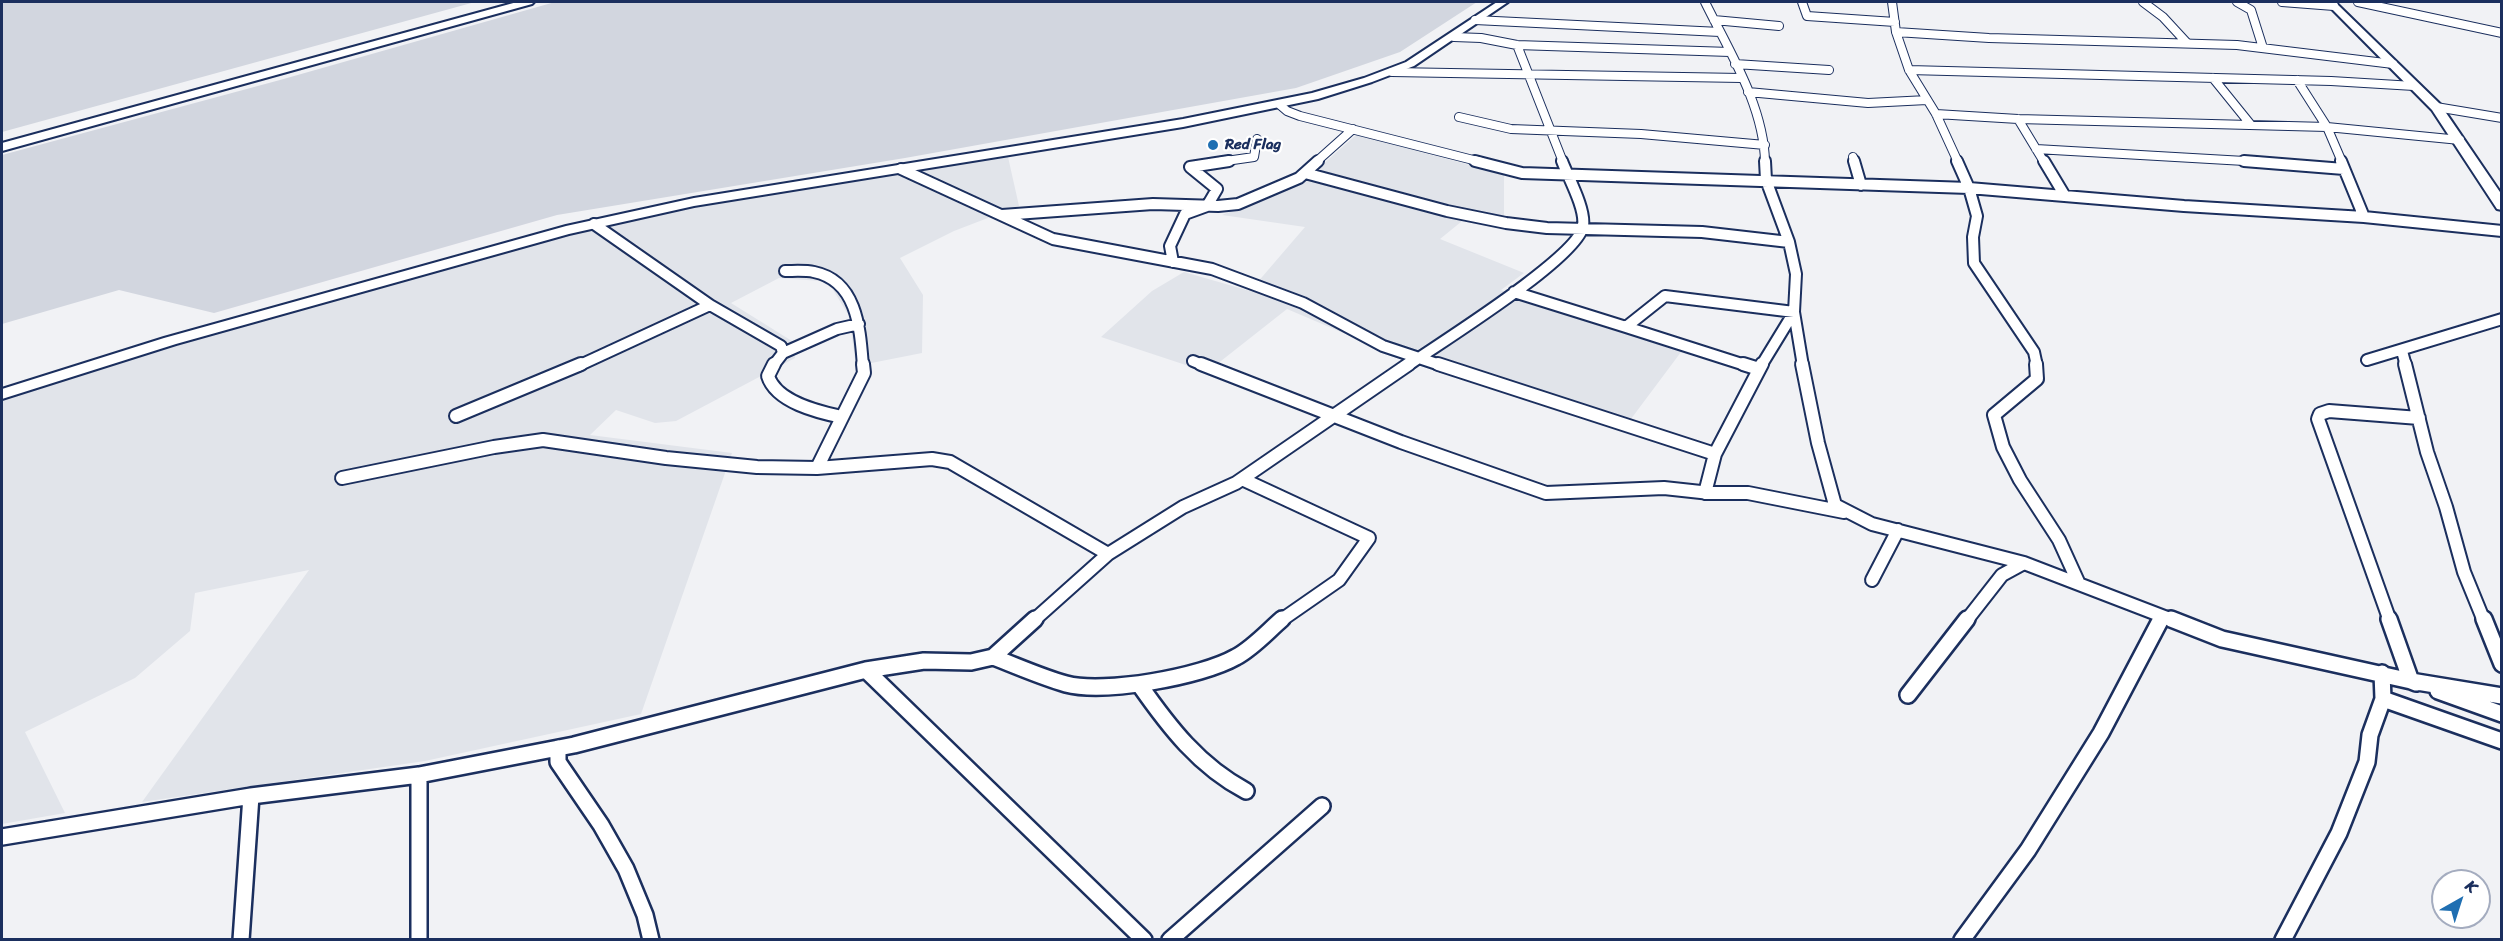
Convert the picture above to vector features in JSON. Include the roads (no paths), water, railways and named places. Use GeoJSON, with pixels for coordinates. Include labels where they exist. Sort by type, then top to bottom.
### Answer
{"type":"FeatureCollection","features":[{"type":"Feature","properties":{"kind":"main road"},"geometry":{"type":"LineString","coordinates":[[2,137],[285,61],[490,2]]}},
{"type":"Feature","properties":{"kind":"main road"},"geometry":{"type":"LineString","coordinates":[[2,147],[528,2]]}},
{"type":"Feature","properties":{"kind":"street"},"geometry":{"type":"LineString","coordinates":[[2,394],[170,341],[594,224],[694,202],[1183,123],[1280,105],[1343,88],[1410,64],[1454,37],[1474,20],[1503,2]]}},
{"type":"Feature","properties":{"kind":"street"},"geometry":{"type":"LineString","coordinates":[[1705,2],[1748,93],[1765,145],[1766,180],[1789,242],[1796,274],[1794,312],[1818,443],[1835,505],[1872,524],[2024,563],[2222,639],[2382,673],[2411,681],[2502,714]]}},
{"type":"Feature","properties":{"kind":"street"},"geometry":{"type":"LineString","coordinates":[[1802,2],[1807,16],[1895,22]]}},
{"type":"Feature","properties":{"kind":"street"},"geometry":{"type":"LineString","coordinates":[[1892,2],[1896,32],[1909,70],[1936,114],[1969,188],[1977,216],[1973,237],[1974,262],[2034,352],[2037,379],[2025,391],[2002,406],[1994,416],[2003,447],[2020,480],[2059,540],[2079,584]]}},
{"type":"Feature","properties":{"kind":"street"},"geometry":{"type":"LineString","coordinates":[[2143,2],[2163,17],[2187,43]]}},
{"type":"Feature","properties":{"kind":"street"},"geometry":{"type":"LineString","coordinates":[[2237,2],[2251,10],[2264,48]]}},
{"type":"Feature","properties":{"kind":"street"},"geometry":{"type":"LineString","coordinates":[[2282,2],[2332,4],[2436,107],[2502,206]]}},
{"type":"Feature","properties":{"kind":"street"},"geometry":{"type":"LineString","coordinates":[[2358,2],[2502,33]]}},
{"type":"Feature","properties":{"kind":"street"},"geometry":{"type":"LineString","coordinates":[[1474,20],[1779,26]]}},
{"type":"Feature","properties":{"kind":"street"},"geometry":{"type":"LineString","coordinates":[[1896,32],[1989,38],[2187,43],[2264,48],[2393,64]]}},
{"type":"Feature","properties":{"kind":"street"},"geometry":{"type":"LineString","coordinates":[[1454,37],[1481,38],[1517,45],[1730,52]]}},
{"type":"Feature","properties":{"kind":"street"},"geometry":{"type":"LineString","coordinates":[[2,837],[251,796],[419,775],[558,748],[866,670],[924,661],[971,662],[993,657],[1108,554],[1167,516],[1242,478],[1334,417],[1543,271],[1570,245],[1582,230],[1584,215],[1517,45]]}},
{"type":"Feature","properties":{"kind":"street"},"geometry":{"type":"LineString","coordinates":[[1735,64],[1828,70]]}},
{"type":"Feature","properties":{"kind":"street"},"geometry":{"type":"LineString","coordinates":[[1909,70],[2297,80],[2414,86]]}},
{"type":"Feature","properties":{"kind":"street"},"geometry":{"type":"LineString","coordinates":[[1392,72],[1741,78]]}},
{"type":"Feature","properties":{"kind":"street"},"geometry":{"type":"LineString","coordinates":[[2213,78],[2251,125]]}},
{"type":"Feature","properties":{"kind":"street"},"geometry":{"type":"LineString","coordinates":[[2297,80],[2327,127],[2364,217]]}},
{"type":"Feature","properties":{"kind":"street"},"geometry":{"type":"LineString","coordinates":[[1748,93],[1868,103],[1927,100]]}},
{"type":"Feature","properties":{"kind":"street"},"geometry":{"type":"LineString","coordinates":[[1280,105],[1287,111],[1300,116],[1508,170],[1969,188],[2364,217],[2502,231]]}},
{"type":"Feature","properties":{"kind":"street"},"geometry":{"type":"LineString","coordinates":[[2436,107],[2502,118]]}},
{"type":"Feature","properties":{"kind":"street"},"geometry":{"type":"LineString","coordinates":[[1936,114],[2018,119],[2327,127],[2460,140]]}},
{"type":"Feature","properties":{"kind":"street"},"geometry":{"type":"LineString","coordinates":[[1458,117],[1511,129],[1641,134],[1765,145]]}},
{"type":"Feature","properties":{"kind":"street"},"geometry":{"type":"LineString","coordinates":[[2018,119],[2065,196]]}},
{"type":"Feature","properties":{"kind":"street"},"geometry":{"type":"LineString","coordinates":[[1000,215],[1153,204],[1208,206],[1238,204],[1299,178],[1353,129]]}},
{"type":"Feature","properties":{"kind":"street"},"geometry":{"type":"LineString","coordinates":[[1173,262],[1170,246],[1185,214],[1208,206],[1217,189],[1190,167],[1254,157],[1257,139]]}},
{"type":"Feature","properties":{"kind":"street"},"geometry":{"type":"LineString","coordinates":[[2036,149],[2220,159],[2344,169]]}},
{"type":"Feature","properties":{"kind":"street"},"geometry":{"type":"LineString","coordinates":[[1853,157],[1861,185]]}},
{"type":"Feature","properties":{"kind":"street"},"geometry":{"type":"LineString","coordinates":[[902,169],[1053,240],[1212,269],[1303,303],[1383,346],[1715,454]]}},
{"type":"Feature","properties":{"kind":"street"},"geometry":{"type":"LineString","coordinates":[[1305,173],[1447,211],[1506,223],[1582,230],[1702,232],[1789,242]]}},
{"type":"Feature","properties":{"kind":"street"},"geometry":{"type":"LineString","coordinates":[[594,224],[649,265],[710,305],[781,346],[783,353]]}},
{"type":"Feature","properties":{"kind":"street"},"geometry":{"type":"LineString","coordinates":[[785,271],[814,272],[834,280],[850,299],[859,324],[864,373],[817,468]]}},
{"type":"Feature","properties":{"kind":"street"},"geometry":{"type":"LineString","coordinates":[[1514,292],[1759,369]]}},
{"type":"Feature","properties":{"kind":"street"},"geometry":{"type":"LineString","coordinates":[[1626,327],[1665,296],[1794,312]]}},
{"type":"Feature","properties":{"kind":"street"},"geometry":{"type":"LineString","coordinates":[[456,416],[615,350],[710,305]]}},
{"type":"Feature","properties":{"kind":"street"},"geometry":{"type":"LineString","coordinates":[[1705,493],[1715,454],[1759,369],[1794,312]]}},
{"type":"Feature","properties":{"kind":"street"},"geometry":{"type":"LineString","coordinates":[[2367,360],[2502,319]]}},
{"type":"Feature","properties":{"kind":"street"},"geometry":{"type":"LineString","coordinates":[[842,417],[820,413],[771,386],[768,381],[769,371],[783,353],[837,329],[859,324]]}},
{"type":"Feature","properties":{"kind":"street"},"geometry":{"type":"LineString","coordinates":[[2402,351],[2427,452],[2446,507],[2464,572],[2502,664]]}},
{"type":"Feature","properties":{"kind":"street"},"geometry":{"type":"LineString","coordinates":[[1193,361],[1334,417],[1546,493],[1664,488],[1705,493],[1748,493],[1848,513]]}},
{"type":"Feature","properties":{"kind":"street"},"geometry":{"type":"LineString","coordinates":[[2411,681],[2318,419],[2320,414],[2330,411],[2419,418]]}},
{"type":"Feature","properties":{"kind":"street"},"geometry":{"type":"LineString","coordinates":[[342,478],[494,447],[543,440],[666,458],[757,467],[817,468],[932,459],[950,462],[1108,554]]}},
{"type":"Feature","properties":{"kind":"street"},"geometry":{"type":"LineString","coordinates":[[993,657],[1067,684],[1092,688],[1173,678],[1210,668],[1237,657],[1292,611],[1339,580],[1369,538],[1242,478]]}},
{"type":"Feature","properties":{"kind":"street"},"geometry":{"type":"LineString","coordinates":[[1872,580],[1898,530]]}},
{"type":"Feature","properties":{"kind":"street"},"geometry":{"type":"LineString","coordinates":[[1908,695],[2002,575],[2024,563]]}},
{"type":"Feature","properties":{"kind":"street"},"geometry":{"type":"LineString","coordinates":[[1962,939],[2028,850],[2095,742],[2162,617]]}},
{"type":"Feature","properties":{"kind":"street"},"geometry":{"type":"LineString","coordinates":[[866,670],[1144,939]]}},
{"type":"Feature","properties":{"kind":"street"},"geometry":{"type":"LineString","coordinates":[[2283,939],[2339,833],[2367,762],[2370,735],[2383,699],[2382,673]]}},
{"type":"Feature","properties":{"kind":"street"},"geometry":{"type":"LineString","coordinates":[[2411,681],[2502,696]]}},
{"type":"Feature","properties":{"kind":"street"},"geometry":{"type":"LineString","coordinates":[[1139,684],[1187,747],[1223,780],[1246,791]]}},
{"type":"Feature","properties":{"kind":"street"},"geometry":{"type":"LineString","coordinates":[[2383,699],[2502,741]]}},
{"type":"Feature","properties":{"kind":"street"},"geometry":{"type":"LineString","coordinates":[[558,748],[558,762],[614,844],[629,874],[642,906],[651,939]]}},
{"type":"Feature","properties":{"kind":"street"},"geometry":{"type":"LineString","coordinates":[[419,775],[419,939]]}},
{"type":"Feature","properties":{"kind":"street"},"geometry":{"type":"LineString","coordinates":[[241,939],[251,796]]}},
{"type":"Feature","properties":{"kind":"street"},"geometry":{"type":"LineString","coordinates":[[1170,939],[1322,806]]}},
{"type":"Feature","properties":{"kind":"place","name":"Red Flag"},"geometry":{"type":"Point","coordinates":[1213,145]}}]}
